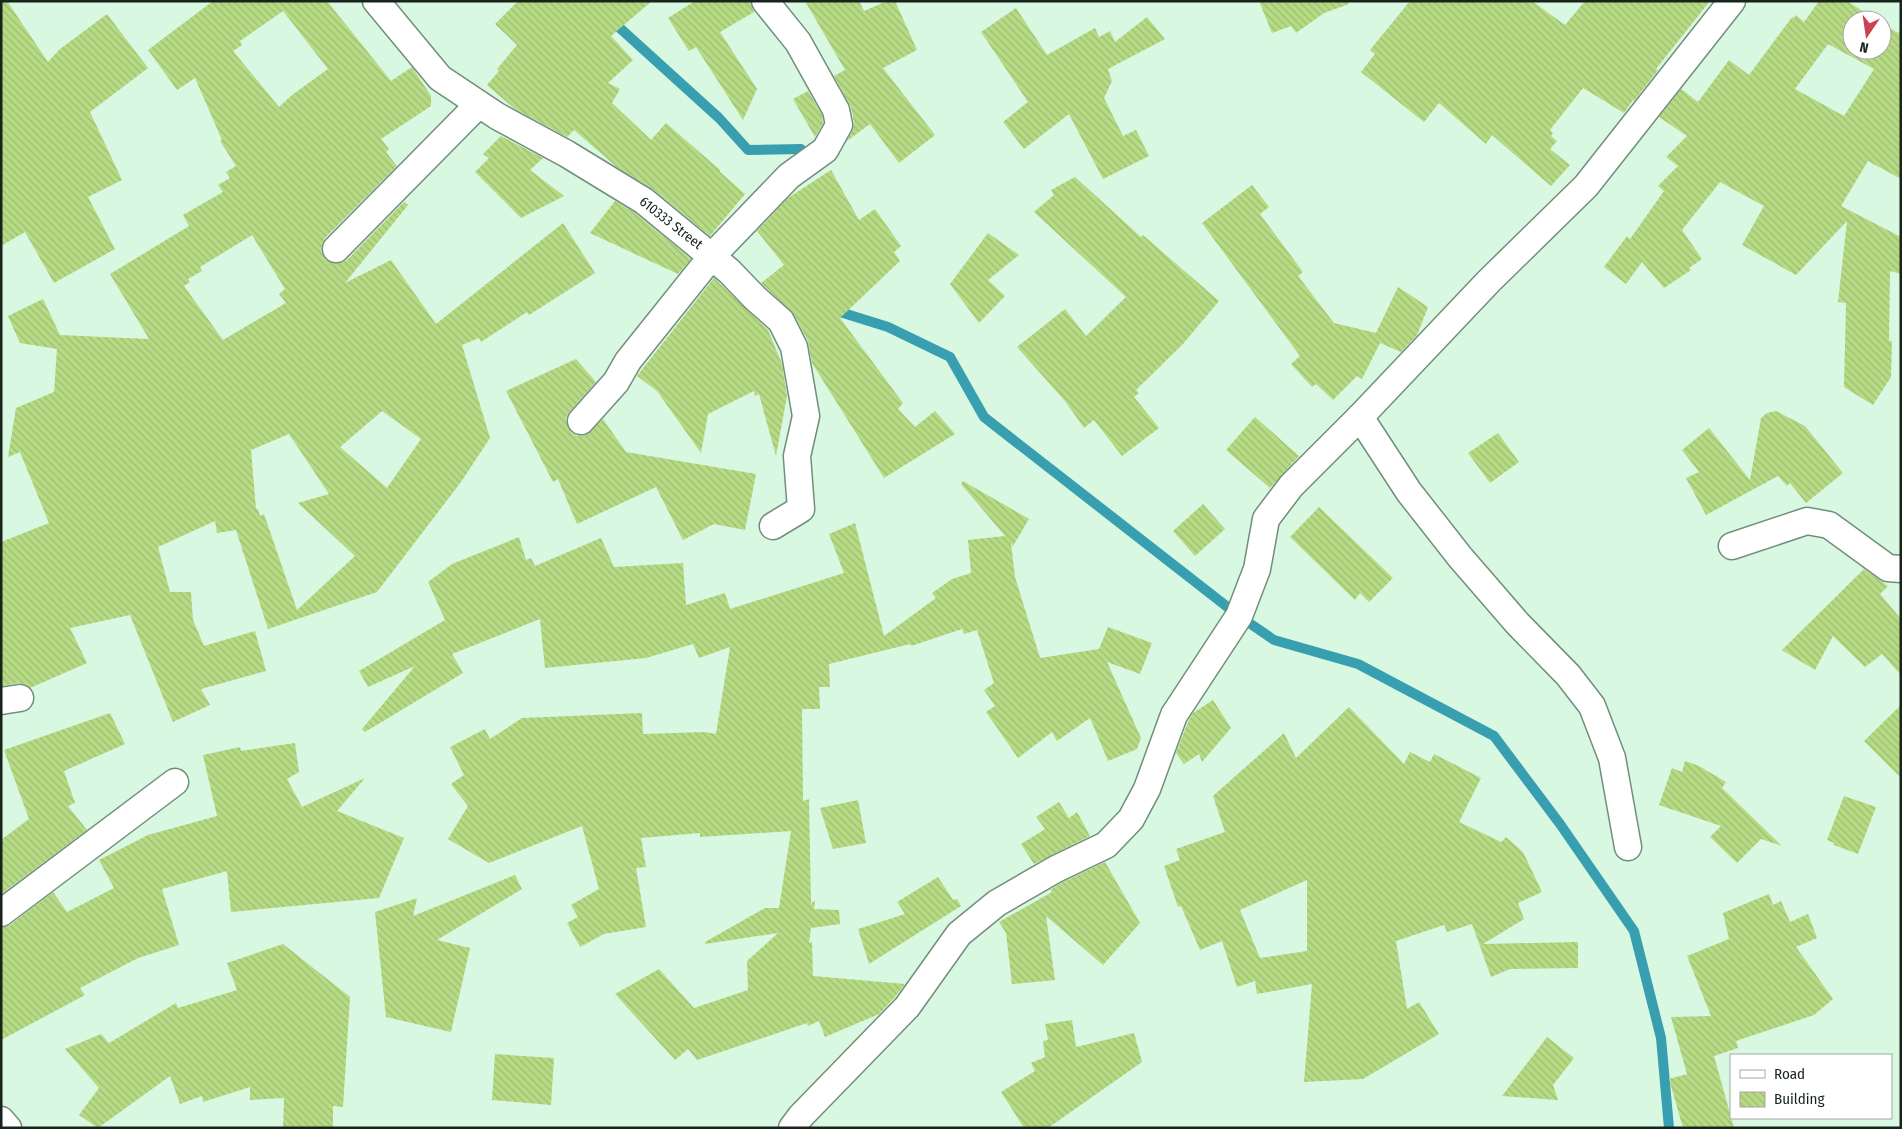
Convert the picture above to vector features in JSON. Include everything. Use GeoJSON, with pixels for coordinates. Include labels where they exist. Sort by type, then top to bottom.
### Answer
{"type":"FeatureCollection","features":[{"type":"Feature","properties":{"kind":"street","name":"610333 Street"},"geometry":{"type":"LineString","coordinates":[[376,1],[440,78],[478,105],[567,154],[644,201],[712,256],[781,321],[794,347],[806,416],[797,456],[801,509],[773,526]]}},
{"type":"Feature","properties":{"kind":"street"},"geometry":{"type":"LineString","coordinates":[[581,421],[616,382],[628,361],[712,256],[789,176],[825,150],[838,125],[836,110],[798,42],[765,1]]}},
{"type":"Feature","properties":{"kind":"street"},"geometry":{"type":"LineString","coordinates":[[792,1128],[801,1116],[907,1007],[959,934],[997,903],[1056,869],[1106,845],[1131,819],[1147,789],[1174,715],[1239,616],[1256,569],[1266,519],[1291,486],[1360,418],[1489,282],[1586,186],[1732,1]]}},
{"type":"Feature","properties":{"kind":"street"},"geometry":{"type":"LineString","coordinates":[[336,249],[478,105]]}},
{"type":"Feature","properties":{"kind":"street"},"geometry":{"type":"LineString","coordinates":[[1360,418],[1409,492],[1460,557],[1518,624],[1568,675],[1592,706],[1612,758],[1628,847]]}},
{"type":"Feature","properties":{"kind":"street"},"geometry":{"type":"LineString","coordinates":[[1732,546],[1807,520],[1829,525],[1888,568],[1901,569]]}},
{"type":"Feature","properties":{"kind":"street"},"geometry":{"type":"LineString","coordinates":[[1,912],[175,782]]}},
{"type":"Feature","properties":{"kind":"street"},"geometry":{"type":"LineString","coordinates":[[1,1120],[8,1128]]}},
{"type":"Feature","properties":{"kind":"building"},"geometry":{"type":"Polygon","coordinates":[[[1,1],[7,1],[48,62],[60,49],[107,14],[148,68],[90,112],[122,180],[88,197],[115,249],[54,283],[25,232],[1,246],[1,1]]]}},
{"type":"Feature","properties":{"kind":"building"},"geometry":{"type":"Polygon","coordinates":[[[213,1],[327,1],[391,81],[412,67],[431,96],[431,106],[381,139],[389,149],[386,152],[397,166],[325,238],[321,252],[325,259],[332,263],[340,263],[347,260],[404,202],[408,205],[345,283],[391,260],[436,324],[563,223],[595,273],[529,315],[527,312],[481,342],[479,338],[462,345],[490,438],[461,482],[377,592],[268,629],[236,530],[217,533],[215,521],[158,547],[170,592],[191,592],[193,620],[204,646],[255,631],[266,671],[201,689],[210,705],[173,722],[130,615],[70,628],[87,663],[30,688],[25,684],[18,683],[1,686],[1,542],[49,523],[20,452],[8,457],[16,408],[54,392],[57,349],[20,343],[8,316],[43,299],[60,335],[149,339],[110,274],[189,226],[183,215],[223,192],[218,185],[230,178],[226,172],[236,166],[220,141],[222,140],[195,78],[177,90],[148,50],[213,1]],[[283,11],[240,41],[242,45],[233,51],[279,107],[292,95],[328,69],[283,11]],[[252,235],[200,267],[202,271],[188,279],[190,282],[184,286],[223,340],[286,303],[279,294],[285,289],[252,235]],[[382,411],[340,447],[387,488],[421,439],[382,411]],[[289,434],[251,450],[256,509],[258,509],[260,516],[264,514],[297,610],[355,556],[298,503],[329,494],[289,434]]]}},
{"type":"Feature","properties":{"kind":"building"},"geometry":{"type":"Polygon","coordinates":[[[518,1],[652,1],[611,36],[633,60],[608,83],[620,89],[612,103],[651,140],[666,123],[745,194],[710,236],[653,189],[618,168],[574,130],[567,137],[515,109],[487,85],[499,71],[497,69],[517,45],[495,24],[518,1]]]}},
{"type":"Feature","properties":{"kind":"building"},"geometry":{"type":"Polygon","coordinates":[[[695,1],[750,1],[754,12],[720,32],[757,89],[743,120],[696,47],[689,51],[668,18],[695,1]]]}},
{"type":"Feature","properties":{"kind":"building"},"geometry":{"type":"Polygon","coordinates":[[[805,1],[859,1],[864,11],[887,1],[895,1],[917,50],[883,68],[935,135],[899,163],[870,124],[847,141],[854,123],[851,107],[834,76],[845,70],[805,1]]]}},
{"type":"Feature","properties":{"kind":"building"},"geometry":{"type":"Polygon","coordinates":[[[1259,1],[1348,1],[1349,4],[1324,13],[1296,33],[1291,26],[1272,33],[1259,1]]]}},
{"type":"Feature","properties":{"kind":"building"},"geometry":{"type":"Polygon","coordinates":[[[1410,1],[1532,1],[1565,25],[1585,1],[1710,1],[1624,113],[1583,88],[1550,130],[1553,133],[1551,136],[1557,141],[1550,149],[1570,165],[1551,186],[1492,135],[1486,144],[1439,103],[1424,122],[1361,72],[1375,54],[1370,50],[1410,1]]]}},
{"type":"Feature","properties":{"kind":"building"},"geometry":{"type":"Polygon","coordinates":[[[1819,1],[1847,1],[1861,10],[1842,10],[1842,52],[1828,44],[1795,89],[1844,116],[1874,69],[1857,60],[1892,60],[1892,29],[1898,33],[1901,29],[1901,179],[1868,161],[1841,206],[1901,237],[1901,274],[1890,271],[1889,341],[1892,341],[1891,377],[1873,405],[1844,387],[1846,303],[1838,302],[1847,221],[1796,275],[1742,245],[1764,206],[1720,182],[1682,230],[1702,259],[1689,268],[1691,270],[1664,288],[1642,262],[1626,284],[1604,267],[1627,236],[1630,239],[1664,191],[1658,186],[1678,166],[1666,157],[1687,136],[1659,117],[1681,89],[1698,102],[1729,60],[1749,75],[1792,17],[1794,18],[1796,15],[1804,22],[1819,1]]]}},
{"type":"Feature","properties":{"kind":"building"},"geometry":{"type":"Polygon","coordinates":[[[1016,8],[1047,55],[1095,28],[1099,37],[1110,31],[1115,42],[1147,17],[1165,39],[1108,69],[1112,81],[1104,98],[1123,136],[1136,130],[1149,156],[1103,179],[1069,114],[1024,149],[1003,122],[1028,102],[981,32],[1016,8]]]}},
{"type":"Feature","properties":{"kind":"building"},"geometry":{"type":"Polygon","coordinates":[[[808,91],[822,115],[823,123],[815,137],[793,99],[808,91]]]}},
{"type":"Feature","properties":{"kind":"building"},"geometry":{"type":"Polygon","coordinates":[[[501,136],[543,158],[530,170],[564,196],[521,218],[475,172],[489,158],[483,154],[501,136]]]}},
{"type":"Feature","properties":{"kind":"building"},"geometry":{"type":"Polygon","coordinates":[[[831,170],[859,220],[875,209],[901,246],[894,252],[900,261],[840,318],[903,403],[898,409],[915,427],[935,411],[955,434],[884,478],[812,363],[808,341],[794,314],[761,283],[784,265],[757,231],[788,198],[831,170]]]}},
{"type":"Feature","properties":{"kind":"building"},"geometry":{"type":"Polygon","coordinates":[[[1075,177],[1141,237],[1143,235],[1219,301],[1183,344],[1136,390],[1139,393],[1134,397],[1159,428],[1122,456],[1094,420],[1084,428],[1065,401],[1017,347],[1065,309],[1086,336],[1126,297],[1034,212],[1054,195],[1051,190],[1075,177]]]}},
{"type":"Feature","properties":{"kind":"building"},"geometry":{"type":"Polygon","coordinates":[[[1252,185],[1269,207],[1260,214],[1303,272],[1298,276],[1334,323],[1376,333],[1398,287],[1428,307],[1417,335],[1401,352],[1380,343],[1362,379],[1357,376],[1333,400],[1316,384],[1312,387],[1291,364],[1300,356],[1202,223],[1252,185]]]}},
{"type":"Feature","properties":{"kind":"building"},"geometry":{"type":"Polygon","coordinates":[[[615,201],[635,213],[691,259],[678,274],[590,233],[615,201]]]}},
{"type":"Feature","properties":{"kind":"building"},"geometry":{"type":"Polygon","coordinates":[[[988,233],[1019,255],[988,280],[1005,296],[979,323],[950,284],[988,233]]]}},
{"type":"Feature","properties":{"kind":"building"},"geometry":{"type":"Polygon","coordinates":[[[714,278],[768,330],[782,364],[787,396],[776,456],[759,394],[755,396],[754,391],[708,414],[701,453],[657,391],[637,376],[714,278]]]}},
{"type":"Feature","properties":{"kind":"building"},"geometry":{"type":"Polygon","coordinates":[[[576,359],[596,382],[566,417],[567,425],[571,432],[577,436],[586,435],[603,419],[626,452],[756,474],[745,530],[714,524],[683,540],[656,487],[577,524],[558,479],[553,482],[506,391],[576,359]]]}},
{"type":"Feature","properties":{"kind":"building"},"geometry":{"type":"Polygon","coordinates":[[[1776,411],[1805,426],[1843,473],[1806,503],[1790,483],[1787,486],[1778,476],[1706,515],[1686,478],[1699,472],[1682,450],[1709,428],[1750,480],[1761,418],[1767,413],[1776,411]]]}},
{"type":"Feature","properties":{"kind":"building"},"geometry":{"type":"Polygon","coordinates":[[[1255,417],[1299,456],[1270,488],[1226,450],[1255,417]]]}},
{"type":"Feature","properties":{"kind":"building"},"geometry":{"type":"Polygon","coordinates":[[[1498,433],[1519,462],[1490,483],[1468,453],[1498,433]]]}},
{"type":"Feature","properties":{"kind":"building"},"geometry":{"type":"Polygon","coordinates":[[[963,481],[1029,519],[1013,546],[1011,543],[1015,577],[1040,658],[1099,649],[1108,627],[1152,643],[1140,674],[1107,662],[1141,738],[1137,749],[1108,761],[1090,718],[1057,741],[1052,732],[1018,758],[986,712],[995,706],[984,690],[994,683],[977,630],[964,634],[962,629],[911,646],[910,644],[829,664],[830,687],[819,687],[820,709],[802,709],[803,801],[809,799],[811,904],[815,900],[814,909],[839,910],[840,924],[811,928],[809,943],[812,942],[813,976],[905,984],[879,1014],[825,1037],[819,1021],[808,1026],[807,1023],[697,1060],[688,1049],[675,1060],[615,994],[659,969],[694,1008],[748,990],[747,961],[778,933],[705,944],[705,942],[765,908],[779,908],[791,831],[700,837],[700,833],[641,838],[646,867],[636,868],[646,927],[604,934],[580,947],[567,923],[578,917],[571,905],[599,889],[582,826],[489,863],[448,839],[468,806],[451,784],[464,775],[450,747],[485,729],[490,739],[522,718],[642,713],[643,734],[705,732],[716,734],[730,647],[699,658],[693,644],[646,658],[545,668],[540,619],[452,654],[463,673],[365,732],[362,729],[415,666],[368,687],[359,671],[445,620],[428,582],[452,564],[519,537],[526,560],[531,558],[535,566],[601,538],[614,567],[683,563],[686,605],[725,593],[730,609],[844,573],[829,534],[855,523],[884,636],[936,598],[932,593],[952,579],[971,573],[968,540],[1005,536],[961,484],[963,481]]]}},
{"type":"Feature","properties":{"kind":"building"},"geometry":{"type":"Polygon","coordinates":[[[1203,504],[1225,529],[1195,556],[1173,531],[1203,504]]]}},
{"type":"Feature","properties":{"kind":"building"},"geometry":{"type":"Polygon","coordinates":[[[1319,507],[1393,578],[1369,602],[1360,593],[1355,600],[1290,537],[1319,507]]]}},
{"type":"Feature","properties":{"kind":"building"},"geometry":{"type":"Polygon","coordinates":[[[1864,569],[1888,586],[1880,594],[1901,619],[1901,675],[1882,654],[1865,667],[1833,636],[1815,670],[1782,650],[1864,569]]]}},
{"type":"Feature","properties":{"kind":"building"},"geometry":{"type":"Polygon","coordinates":[[[1213,700],[1231,728],[1202,762],[1199,754],[1184,764],[1176,753],[1188,722],[1193,713],[1213,700]]]}},
{"type":"Feature","properties":{"kind":"building"},"geometry":{"type":"Polygon","coordinates":[[[1901,705],[1901,778],[1864,741],[1901,705]]]}},
{"type":"Feature","properties":{"kind":"building"},"geometry":{"type":"Polygon","coordinates":[[[1349,707],[1404,764],[1410,752],[1430,762],[1434,754],[1481,778],[1459,822],[1501,842],[1506,837],[1523,852],[1542,892],[1518,903],[1524,919],[1483,944],[1578,942],[1578,968],[1510,969],[1491,977],[1472,924],[1447,932],[1444,925],[1396,941],[1407,1009],[1419,1002],[1439,1034],[1363,1079],[1304,1082],[1312,984],[1257,994],[1255,981],[1237,987],[1222,941],[1200,950],[1181,906],[1178,907],[1164,866],[1180,860],[1176,849],[1225,832],[1213,796],[1284,733],[1296,758],[1349,707]],[[1307,880],[1240,910],[1260,958],[1307,951],[1307,880]]]}},
{"type":"Feature","properties":{"kind":"building"},"geometry":{"type":"Polygon","coordinates":[[[110,713],[125,744],[64,771],[75,803],[68,806],[87,830],[1,894],[1,840],[29,819],[4,750],[110,713]]]}},
{"type":"Feature","properties":{"kind":"building"},"geometry":{"type":"Polygon","coordinates":[[[295,743],[299,772],[287,779],[302,807],[365,778],[337,811],[404,838],[379,898],[231,912],[227,871],[162,889],[179,945],[138,958],[80,988],[85,995],[1,1040],[1,928],[10,925],[53,892],[67,912],[114,888],[99,860],[148,835],[217,816],[203,755],[240,747],[241,751],[295,743]]]}},
{"type":"Feature","properties":{"kind":"building"},"geometry":{"type":"Polygon","coordinates":[[[1685,761],[1699,766],[1726,782],[1722,788],[1782,846],[1761,839],[1737,863],[1710,837],[1721,826],[1659,805],[1672,768],[1682,772],[1685,761]]]}},
{"type":"Feature","properties":{"kind":"building"},"geometry":{"type":"Polygon","coordinates":[[[1844,796],[1876,807],[1858,854],[1834,845],[1834,843],[1827,840],[1844,796]]]}},
{"type":"Feature","properties":{"kind":"building"},"geometry":{"type":"Polygon","coordinates":[[[858,800],[866,843],[833,849],[820,808],[858,800]]]}},
{"type":"Feature","properties":{"kind":"building"},"geometry":{"type":"Polygon","coordinates":[[[1059,802],[1069,818],[1077,812],[1090,836],[1034,864],[1021,844],[1045,829],[1036,817],[1059,802]]]}},
{"type":"Feature","properties":{"kind":"building"},"geometry":{"type":"Polygon","coordinates":[[[1105,862],[1140,923],[1103,965],[1046,916],[1055,980],[1012,984],[1006,933],[999,922],[1052,892],[1050,890],[1063,882],[1105,862]]]}},
{"type":"Feature","properties":{"kind":"building"},"geometry":{"type":"Polygon","coordinates":[[[515,875],[522,889],[437,940],[470,948],[451,1032],[386,1017],[375,912],[417,898],[413,916],[515,875]]]}},
{"type":"Feature","properties":{"kind":"building"},"geometry":{"type":"Polygon","coordinates":[[[938,877],[953,900],[957,899],[961,906],[869,964],[858,929],[905,914],[897,902],[938,877]]]}},
{"type":"Feature","properties":{"kind":"building"},"geometry":{"type":"Polygon","coordinates":[[[1769,894],[1773,905],[1781,901],[1790,922],[1808,914],[1817,938],[1796,947],[1833,999],[1814,1015],[1736,1041],[1738,1048],[1714,1056],[1734,1128],[1683,1128],[1669,1079],[1687,1074],[1671,1017],[1711,1016],[1687,956],[1729,939],[1723,913],[1769,894]]]}},
{"type":"Feature","properties":{"kind":"building"},"geometry":{"type":"Polygon","coordinates":[[[283,944],[350,997],[343,1107],[333,1106],[333,1128],[283,1128],[284,1098],[250,1100],[250,1087],[203,1102],[202,1096],[180,1104],[170,1076],[98,1128],[79,1115],[99,1088],[65,1049],[101,1034],[109,1043],[176,1003],[178,1008],[237,990],[227,963],[283,944]]]}},
{"type":"Feature","properties":{"kind":"building"},"geometry":{"type":"Polygon","coordinates":[[[1072,1020],[1076,1047],[1134,1033],[1142,1062],[1048,1128],[1024,1128],[1001,1092],[1035,1071],[1031,1063],[1045,1057],[1043,1041],[1048,1040],[1045,1024],[1072,1020]]]}},
{"type":"Feature","properties":{"kind":"building"},"geometry":{"type":"Polygon","coordinates":[[[1547,1037],[1574,1058],[1553,1085],[1558,1100],[1502,1096],[1547,1037]]]}},
{"type":"Feature","properties":{"kind":"building"},"geometry":{"type":"Polygon","coordinates":[[[495,1054],[554,1058],[551,1105],[492,1100],[495,1054]]]}},
{"type":"Feature","properties":{"kind":"waterway"},"geometry":{"type":"LineString","coordinates":[[611,20],[719,118],[748,150],[801,149]]}},
{"type":"Feature","properties":{"kind":"waterway"},"geometry":{"type":"LineString","coordinates":[[836,305],[840,312],[888,327],[950,357],[984,417],[1239,616],[1274,640],[1358,664],[1494,736],[1560,824],[1634,931],[1661,1038],[1669,1128]]}}]}
